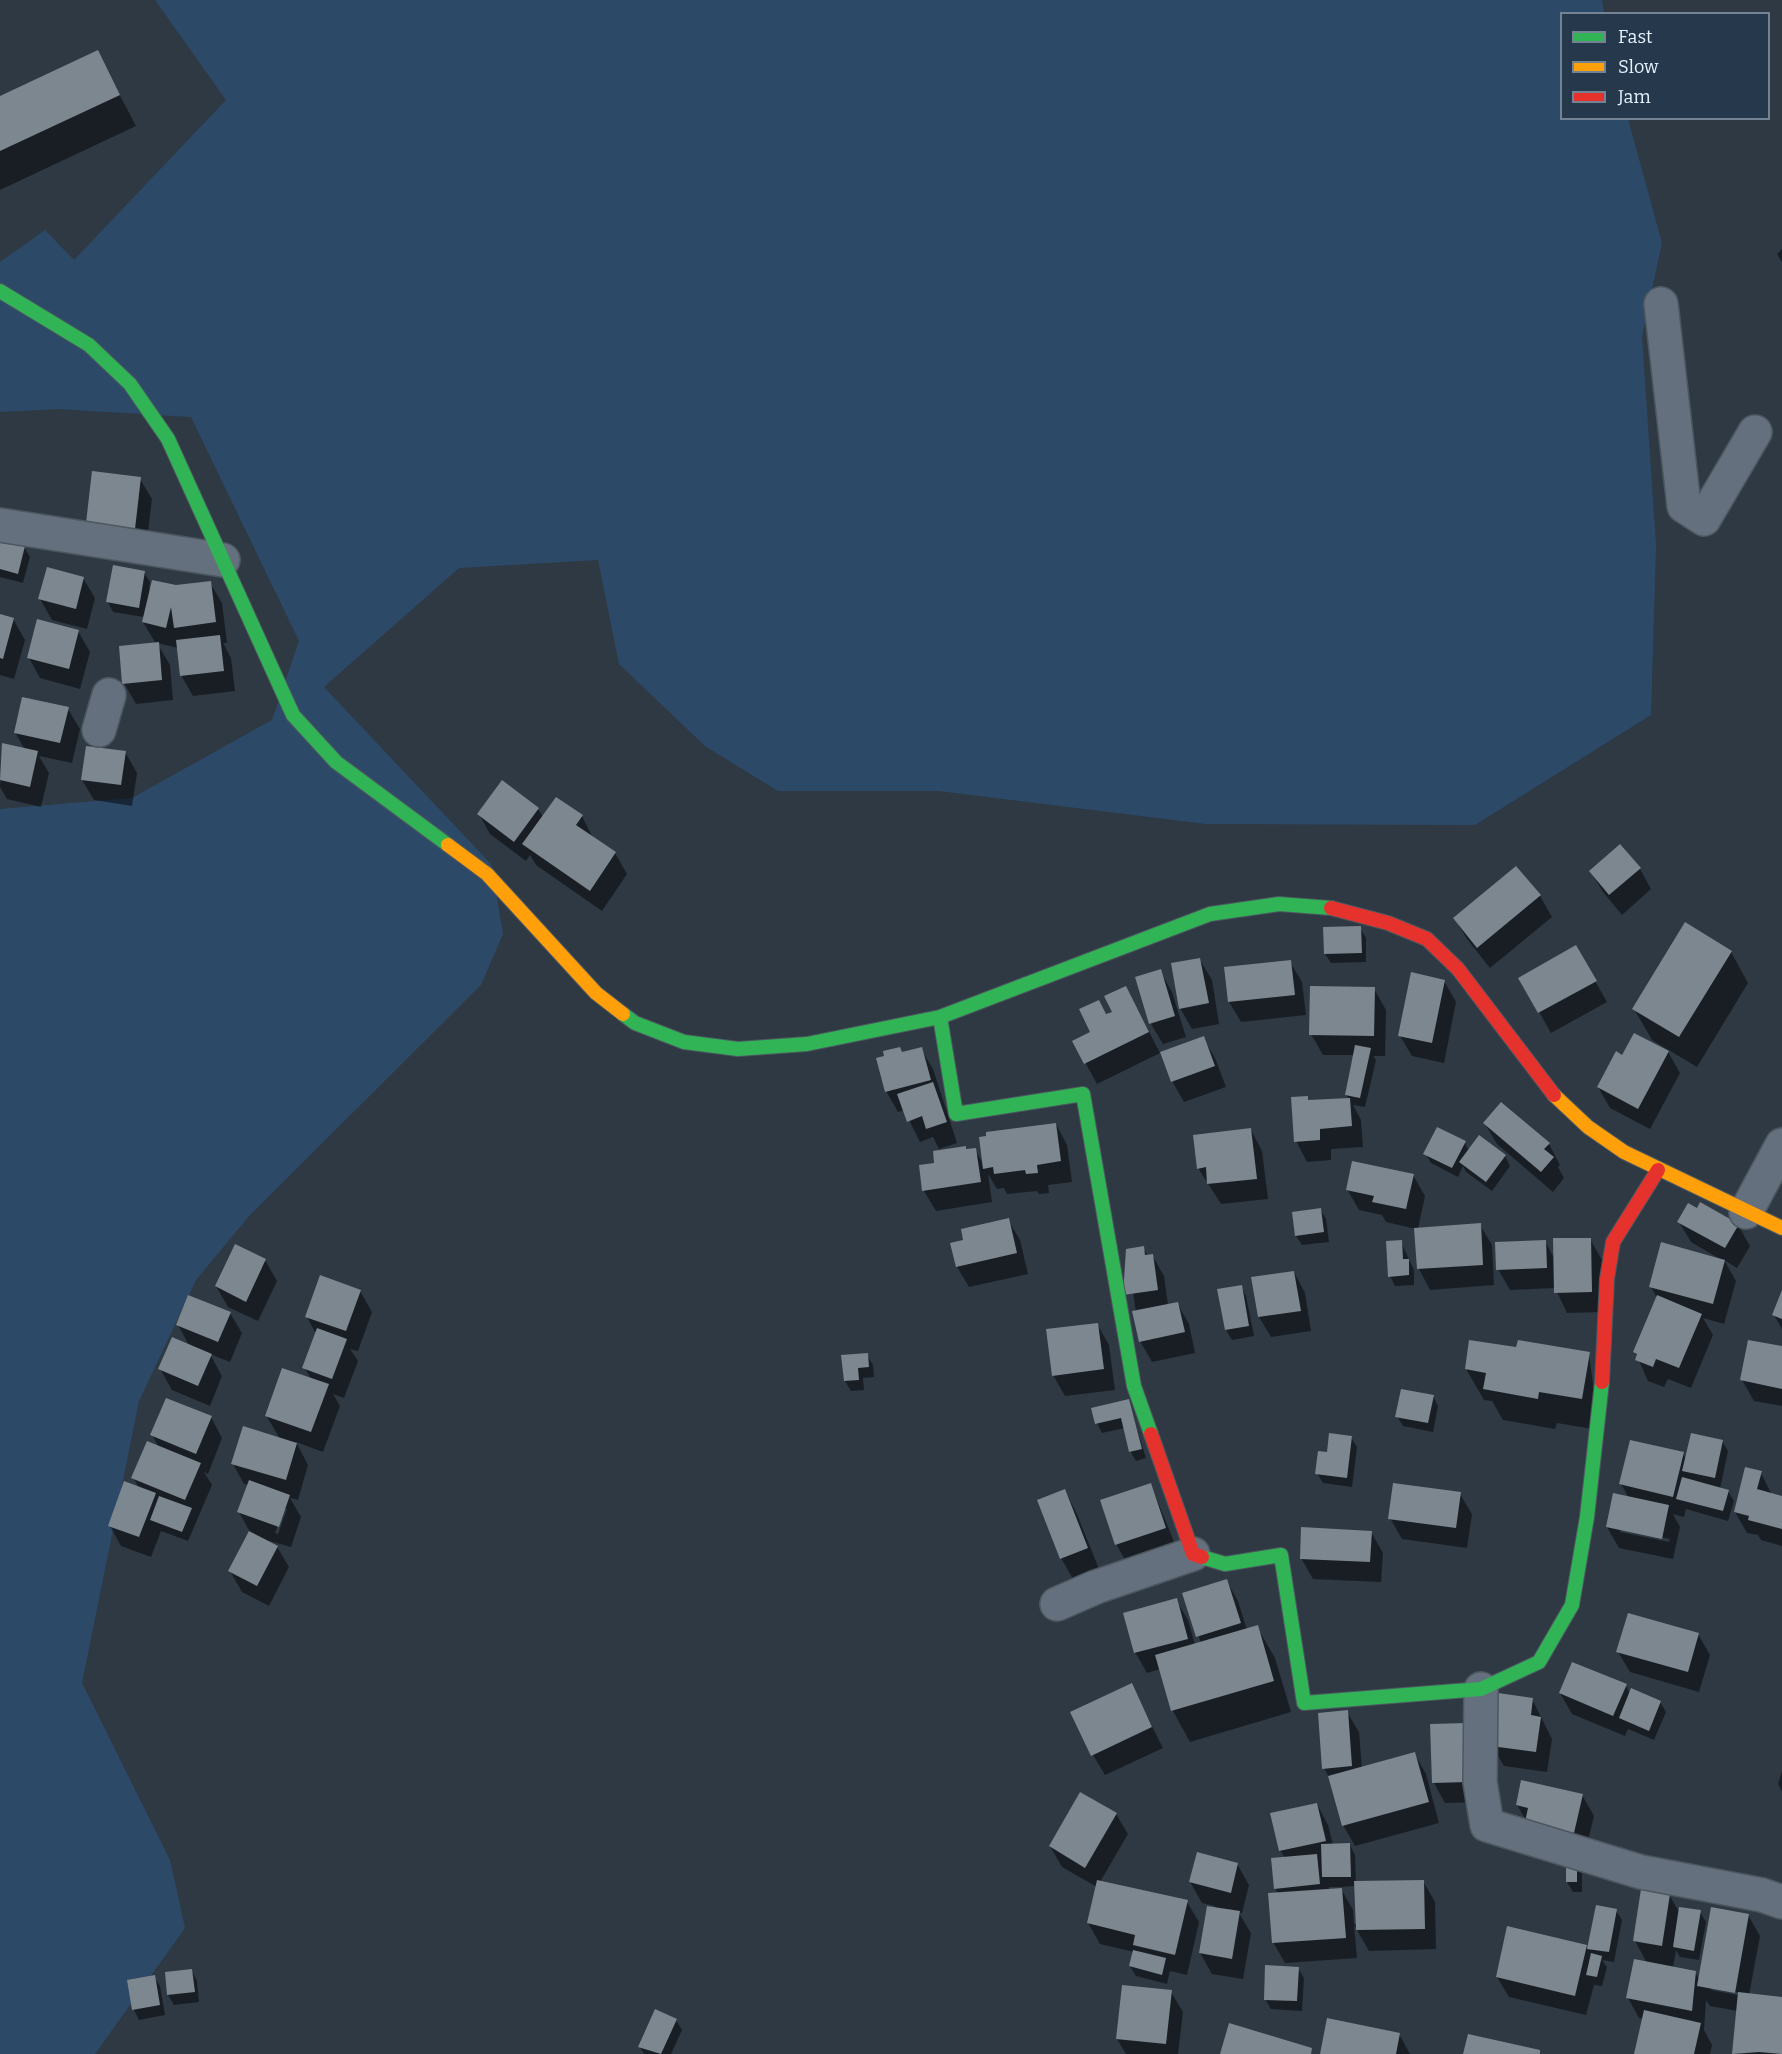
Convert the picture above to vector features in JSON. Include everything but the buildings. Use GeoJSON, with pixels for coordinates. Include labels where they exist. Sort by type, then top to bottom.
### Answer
{"type":"FeatureCollection","features":[{"type":"Feature","properties":{"kind":"street"},"geometry":{"type":"LineString","coordinates":[[0,291],[89,345],[130,384],[168,439],[293,715],[336,762],[487,874],[596,993],[634,1023],[684,1042],[738,1049],[807,1044],[940,1017],[1210,914],[1279,904],[1339,909],[1388,923],[1427,939],[1458,969],[1547,1088],[1588,1127],[1624,1152],[1658,1170],[1782,1228]]}},
{"type":"Feature","properties":{"kind":"street"},"geometry":{"type":"LineString","coordinates":[[1661,304],[1684,506],[1704,519],[1755,432]]}},
{"type":"Feature","properties":{"kind":"street"},"geometry":{"type":"LineString","coordinates":[[0,525],[223,561]]}},
{"type":"Feature","properties":{"kind":"street"},"geometry":{"type":"LineString","coordinates":[[99,730],[109,695]]}},
{"type":"Feature","properties":{"kind":"street"},"geometry":{"type":"LineString","coordinates":[[940,1017],[956,1113],[1083,1094],[1134,1386],[1193,1554]]}},
{"type":"Feature","properties":{"kind":"street"},"geometry":{"type":"LineString","coordinates":[[1746,1212],[1782,1145]]}},
{"type":"Feature","properties":{"kind":"street"},"geometry":{"type":"LineString","coordinates":[[1057,1604],[1096,1587],[1193,1554],[1225,1564],[1281,1555],[1304,1703],[1481,1689],[1539,1662],[1572,1605],[1587,1517],[1604,1360],[1606,1280],[1613,1242],[1658,1170]]}},
{"type":"Feature","properties":{"kind":"street"},"geometry":{"type":"LineString","coordinates":[[1481,1689],[1480,1782],[1487,1825],[1641,1872],[1762,1895],[1782,1902]]}},
{"type":"Feature","properties":{"kind":"shaded area"},"geometry":{"type":"Polygon","coordinates":[[[155,0],[1602,0],[1604,12],[1560,12],[1560,120],[1628,120],[1662,243],[1642,336],[1656,545],[1651,715],[1475,825],[1206,824],[939,791],[778,791],[705,746],[619,664],[598,560],[459,568],[324,687],[491,864],[503,934],[481,985],[250,1215],[196,1280],[139,1401],[82,1683],[170,1860],[185,1928],[95,2054],[0,2054],[0,809],[132,798],[272,720],[299,641],[191,417],[58,409],[0,412],[0,262],[45,230],[74,260],[226,100],[155,0]]]}},
{"type":"Feature","properties":{"kind":"traffic: fast"},"geometry":{"type":"LineString","coordinates":[[0,291],[89,345],[130,384],[168,439],[293,715],[336,762],[448,845]]}},
{"type":"Feature","properties":{"kind":"traffic: fast"},"geometry":{"type":"LineString","coordinates":[[623,1014],[635,1023],[684,1042],[738,1049],[807,1044],[940,1017],[1210,914],[1279,904],[1331,908]]}},
{"type":"Feature","properties":{"kind":"traffic: fast"},"geometry":{"type":"LineString","coordinates":[[940,1017],[956,1114],[1083,1094],[1134,1386],[1151,1434]]}},
{"type":"Feature","properties":{"kind":"traffic: fast"},"geometry":{"type":"LineString","coordinates":[[1202,1557],[1225,1564],[1281,1555],[1304,1703],[1481,1689],[1539,1662],[1572,1605],[1587,1517],[1602,1382]]}},
{"type":"Feature","properties":{"kind":"traffic: slow"},"geometry":{"type":"LineString","coordinates":[[448,845],[487,874],[596,993],[623,1014]]}},
{"type":"Feature","properties":{"kind":"traffic: slow"},"geometry":{"type":"LineString","coordinates":[[1554,1095],[1588,1127],[1624,1152],[1782,1228]]}},
{"type":"Feature","properties":{"kind":"traffic: jam"},"geometry":{"type":"LineString","coordinates":[[1331,908],[1388,923],[1427,939],[1458,969],[1554,1095]]}},
{"type":"Feature","properties":{"kind":"traffic: jam"},"geometry":{"type":"LineString","coordinates":[[1602,1382],[1607,1279],[1613,1242],[1658,1170]]}},
{"type":"Feature","properties":{"kind":"traffic: jam"},"geometry":{"type":"LineString","coordinates":[[1151,1434],[1193,1554],[1202,1557]]}}]}
